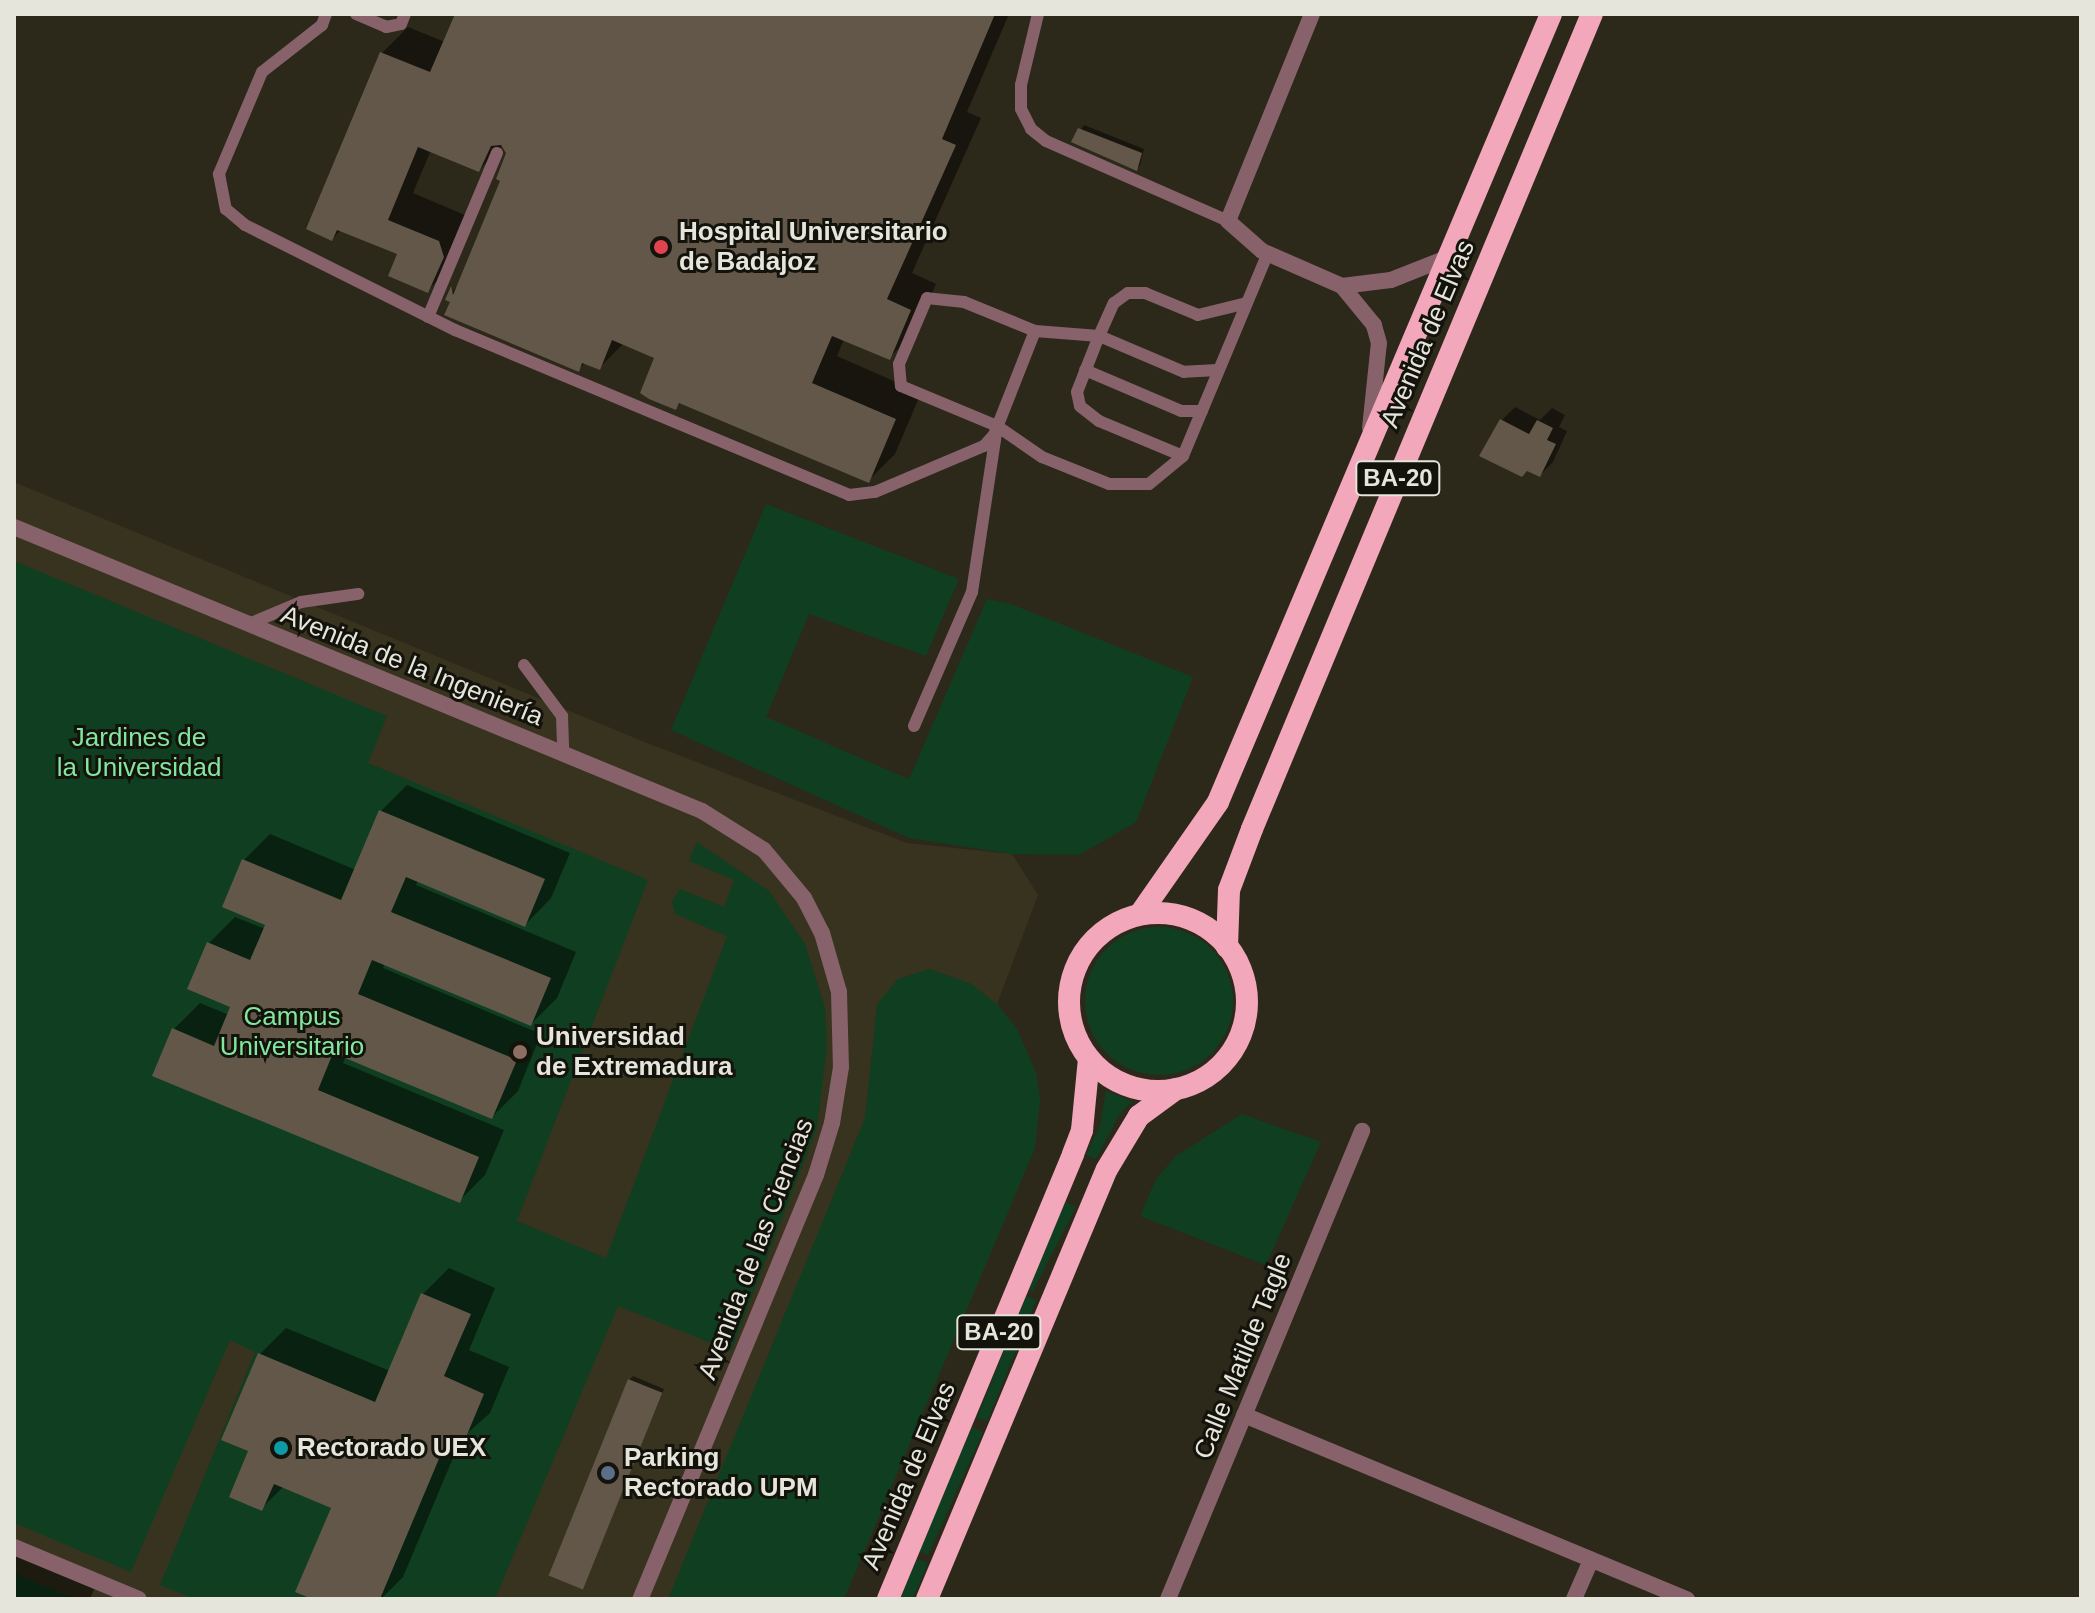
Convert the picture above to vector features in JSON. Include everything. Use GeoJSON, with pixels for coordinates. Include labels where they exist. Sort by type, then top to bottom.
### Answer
{"type":"FeatureCollection","features":[{"type":"Feature","properties":{"kind":"highway","name":"Avenida de Elvas"},"geometry":{"type":"LineString","coordinates":[[1140,914],[1218,802],[1551,14]]}},
{"type":"Feature","properties":{"kind":"highway","name":"Avenida de Elvas"},"geometry":{"type":"LineString","coordinates":[[1227,947],[1229,890],[1252,829],[1592,14]]}},
{"type":"Feature","properties":{"kind":"highway","name":"BA-20"},"geometry":{"type":"LineString","coordinates":[[927,1599],[1107,1169],[1139,1116],[1176,1089],[1219,1066],[1240,1036],[1246,999],[1243,977],[1227,947],[1185,917],[1140,914],[1102,933],[1073,973],[1071,1022],[1089,1059],[1127,1086],[1176,1089]]}},
{"type":"Feature","properties":{"kind":"highway","name":"Avenida de Elvas"},"geometry":{"type":"LineString","coordinates":[[888,1599],[1082,1130],[1089,1059]]}},
{"type":"Feature","properties":{"kind":"street"},"geometry":{"type":"LineString","coordinates":[[1312,14],[1228,221],[1268,253],[1342,286]]}},
{"type":"Feature","properties":{"kind":"street","name":"Avenida de Elvas"},"geometry":{"type":"LineString","coordinates":[[1342,286],[1391,280],[1449,257]]}},
{"type":"Feature","properties":{"kind":"street","name":"Avenida de Elvas"},"geometry":{"type":"LineString","coordinates":[[1342,286],[1374,325],[1379,343],[1368,448]]}},
{"type":"Feature","properties":{"kind":"street","name":"Avenida de la Ingeniería"},"geometry":{"type":"LineString","coordinates":[[14,527],[723,822],[782,867]]}},
{"type":"Feature","properties":{"kind":"street","name":"Avenida de las Ciencias"},"geometry":{"type":"LineString","coordinates":[[640,1599],[816,1175],[835,1109],[841,1067],[839,992],[822,933],[782,867]]}},
{"type":"Feature","properties":{"kind":"street","name":"Calle Matilde Tagle"},"geometry":{"type":"LineString","coordinates":[[1168,1599],[1362,1131]]}},
{"type":"Feature","properties":{"kind":"street"},"geometry":{"type":"LineString","coordinates":[[1244,1415],[1687,1599]]}},
{"type":"Feature","properties":{"kind":"street"},"geometry":{"type":"LineString","coordinates":[[14,1547],[139,1599]]}},
{"type":"Feature","properties":{"kind":"street"},"geometry":{"type":"LineString","coordinates":[[1574,1599],[1591,1560]]}},
{"type":"Feature","properties":{"kind":"lane"},"geometry":{"type":"LineString","coordinates":[[326,14],[322,25],[262,72],[230,139],[219,191],[226,209],[245,225],[428,317],[849,495],[875,492],[984,446],[997,426],[1035,331]]}},
{"type":"Feature","properties":{"kind":"lane"},"geometry":{"type":"LineString","coordinates":[[356,14],[386,27],[401,24],[405,14]]}},
{"type":"Feature","properties":{"kind":"lane"},"geometry":{"type":"LineString","coordinates":[[1038,14],[1021,85],[1021,109],[1031,129],[1046,141],[1228,221]]}},
{"type":"Feature","properties":{"kind":"lane"},"geometry":{"type":"LineString","coordinates":[[428,317],[497,153]]}},
{"type":"Feature","properties":{"kind":"lane"},"geometry":{"type":"LineString","coordinates":[[1218,370],[1184,372],[1099,336],[1035,331],[964,302],[927,298],[899,364],[901,386],[997,426],[1042,457],[1123,487],[1161,478],[1183,456],[1268,253]]}},
{"type":"Feature","properties":{"kind":"lane"},"geometry":{"type":"LineString","coordinates":[[1183,456],[1088,415],[1077,392],[1099,336],[1114,303],[1128,293],[1145,293],[1198,315],[1247,303]]}},
{"type":"Feature","properties":{"kind":"lane"},"geometry":{"type":"LineString","coordinates":[[1085,370],[1181,411],[1202,411]]}},
{"type":"Feature","properties":{"kind":"lane"},"geometry":{"type":"LineString","coordinates":[[914,726],[972,592],[997,426]]}},
{"type":"Feature","properties":{"kind":"lane"},"geometry":{"type":"LineString","coordinates":[[249,624],[301,602],[358,594]]}},
{"type":"Feature","properties":{"kind":"lane"},"geometry":{"type":"LineString","coordinates":[[524,665],[562,716],[563,754]]}},
{"type":"Feature","properties":{"kind":"shaded area","name":"Campus Universitario"},"geometry":{"type":"Polygon","coordinates":[[[14,482],[647,743],[907,843],[1012,854],[1038,895],[997,1004],[1018,1031],[1036,1073],[1040,1099],[1035,1148],[844,1599],[14,1599],[14,482]]]}},
{"type":"Feature","properties":{"kind":"green space"},"geometry":{"type":"Polygon","coordinates":[[[766,504],[959,579],[926,656],[809,614],[766,717],[909,779],[987,599],[1011,604],[1193,677],[1136,822],[1079,855],[1012,854],[909,838],[671,730],[766,504]]]}},
{"type":"Feature","properties":{"kind":"green space","name":"Campus Universitario"},"geometry":{"type":"Polygon","coordinates":[[[14,561],[387,716],[368,763],[648,880],[517,1221],[606,1258],[727,936],[675,914],[672,901],[680,889],[724,907],[734,880],[689,861],[697,842],[769,891],[805,944],[825,1008],[827,1047],[817,1128],[731,1351],[618,1306],[495,1599],[195,1599],[160,1585],[255,1352],[230,1340],[131,1572],[14,1523],[14,561]]]}},
{"type":"Feature","properties":{"kind":"green space"},"geometry":{"type":"Polygon","coordinates":[[[1159,927],[1187,933],[1211,949],[1227,973],[1233,1001],[1227,1029],[1211,1053],[1187,1069],[1159,1075],[1131,1069],[1107,1053],[1091,1029],[1085,1001],[1091,973],[1107,949],[1131,933],[1159,927]]]}},
{"type":"Feature","properties":{"kind":"green space"},"geometry":{"type":"Polygon","coordinates":[[[929,969],[970,983],[997,1004],[1018,1031],[1036,1073],[1040,1099],[1035,1148],[844,1599],[668,1599],[865,1118],[877,1004],[898,979],[929,969]]]}},
{"type":"Feature","properties":{"kind":"green space"},"geometry":{"type":"Polygon","coordinates":[[[1106,1091],[1132,1101],[1119,1115],[1096,1159],[1086,1155],[1100,1126],[1106,1091]]]}},
{"type":"Feature","properties":{"kind":"green space"},"geometry":{"type":"Polygon","coordinates":[[[1242,1114],[1321,1142],[1266,1265],[1140,1216],[1156,1179],[1176,1156],[1242,1114]]]}},
{"type":"Feature","properties":{"kind":"green space"},"geometry":{"type":"Polygon","coordinates":[[[1066,1202],[1076,1207],[1033,1292],[1023,1287],[1066,1202]]]}},
{"type":"Feature","properties":{"kind":"green space"},"geometry":{"type":"Polygon","coordinates":[[[1026,1296],[1036,1300],[987,1422],[977,1417],[1026,1296]]]}},
{"type":"Feature","properties":{"kind":"green space"},"geometry":{"type":"Polygon","coordinates":[[[972,1427],[983,1432],[928,1555],[917,1550],[972,1427]]]}},
{"type":"Feature","properties":{"kind":"green space"},"geometry":{"type":"Polygon","coordinates":[[[917,1559],[928,1563],[913,1599],[900,1599],[917,1559]]]}},
{"type":"Feature","properties":{"kind":"green space"},"geometry":{"type":"Polygon","coordinates":[[[14,1573],[76,1599],[14,1599],[14,1573]]]}},
{"type":"Feature","properties":{"kind":"building","name":"Hospital Universitario de Badajoz"},"geometry":{"type":"Polygon","coordinates":[[[455,14],[995,14],[942,139],[956,145],[887,299],[911,310],[890,360],[832,336],[812,383],[896,419],[869,483],[679,403],[676,410],[649,399],[640,393],[654,358],[612,340],[600,370],[582,363],[579,372],[444,315],[450,302],[445,300],[451,286],[453,295],[500,181],[496,179],[506,153],[501,145],[491,146],[479,172],[418,147],[388,220],[439,241],[444,257],[428,293],[388,276],[397,254],[337,230],[332,241],[306,229],[380,52],[430,72],[455,14]]]}},
{"type":"Feature","properties":{"kind":"building"},"geometry":{"type":"Polygon","coordinates":[[[1078,128],[1142,153],[1137,171],[1071,142],[1078,128]]]}},
{"type":"Feature","properties":{"kind":"building"},"geometry":{"type":"Polygon","coordinates":[[[1500,419],[1529,434],[1537,420],[1553,428],[1547,440],[1556,444],[1540,477],[1527,471],[1522,477],[1479,456],[1500,419]]]}},
{"type":"Feature","properties":{"kind":"building"},"geometry":{"type":"Polygon","coordinates":[[[379,810],[545,879],[525,927],[406,877],[391,912],[551,978],[531,1026],[372,960],[358,994],[517,1060],[492,1119],[333,1053],[318,1090],[479,1157],[460,1203],[152,1076],[172,1028],[214,1046],[230,1007],[187,989],[207,942],[250,960],[265,925],[222,907],[242,859],[341,900],[379,810]]]}},
{"type":"Feature","properties":{"kind":"building","name":"Rectorado UEX"},"geometry":{"type":"Polygon","coordinates":[[[421,1293],[471,1314],[444,1376],[484,1394],[464,1442],[449,1435],[380,1599],[312,1599],[295,1592],[331,1508],[274,1484],[262,1511],[229,1497],[248,1451],[221,1440],[258,1353],[375,1402],[421,1293]]]}},
{"type":"Feature","properties":{"kind":"building"},"geometry":{"type":"Polygon","coordinates":[[[628,1379],[662,1393],[583,1589],[549,1576],[628,1379]]]}},
{"type":"Feature","properties":{"kind":"place","name":"Hospital Universitario de Badajoz"},"geometry":{"type":"Point","coordinates":[661,247]}},
{"type":"Feature","properties":{"kind":"place","name":"Universidad de Extremadura"},"geometry":{"type":"Point","coordinates":[520,1052]}},
{"type":"Feature","properties":{"kind":"place","name":"Rectorado UEX"},"geometry":{"type":"Point","coordinates":[281,1448]}},
{"type":"Feature","properties":{"kind":"place","name":"Parking Rectorado UPM"},"geometry":{"type":"Point","coordinates":[608,1473]}},
{"type":"Feature","properties":{"kind":"park label","name":"Jardines de la Universidad"},"geometry":{"type":"Point","coordinates":[139,753]}}]}
